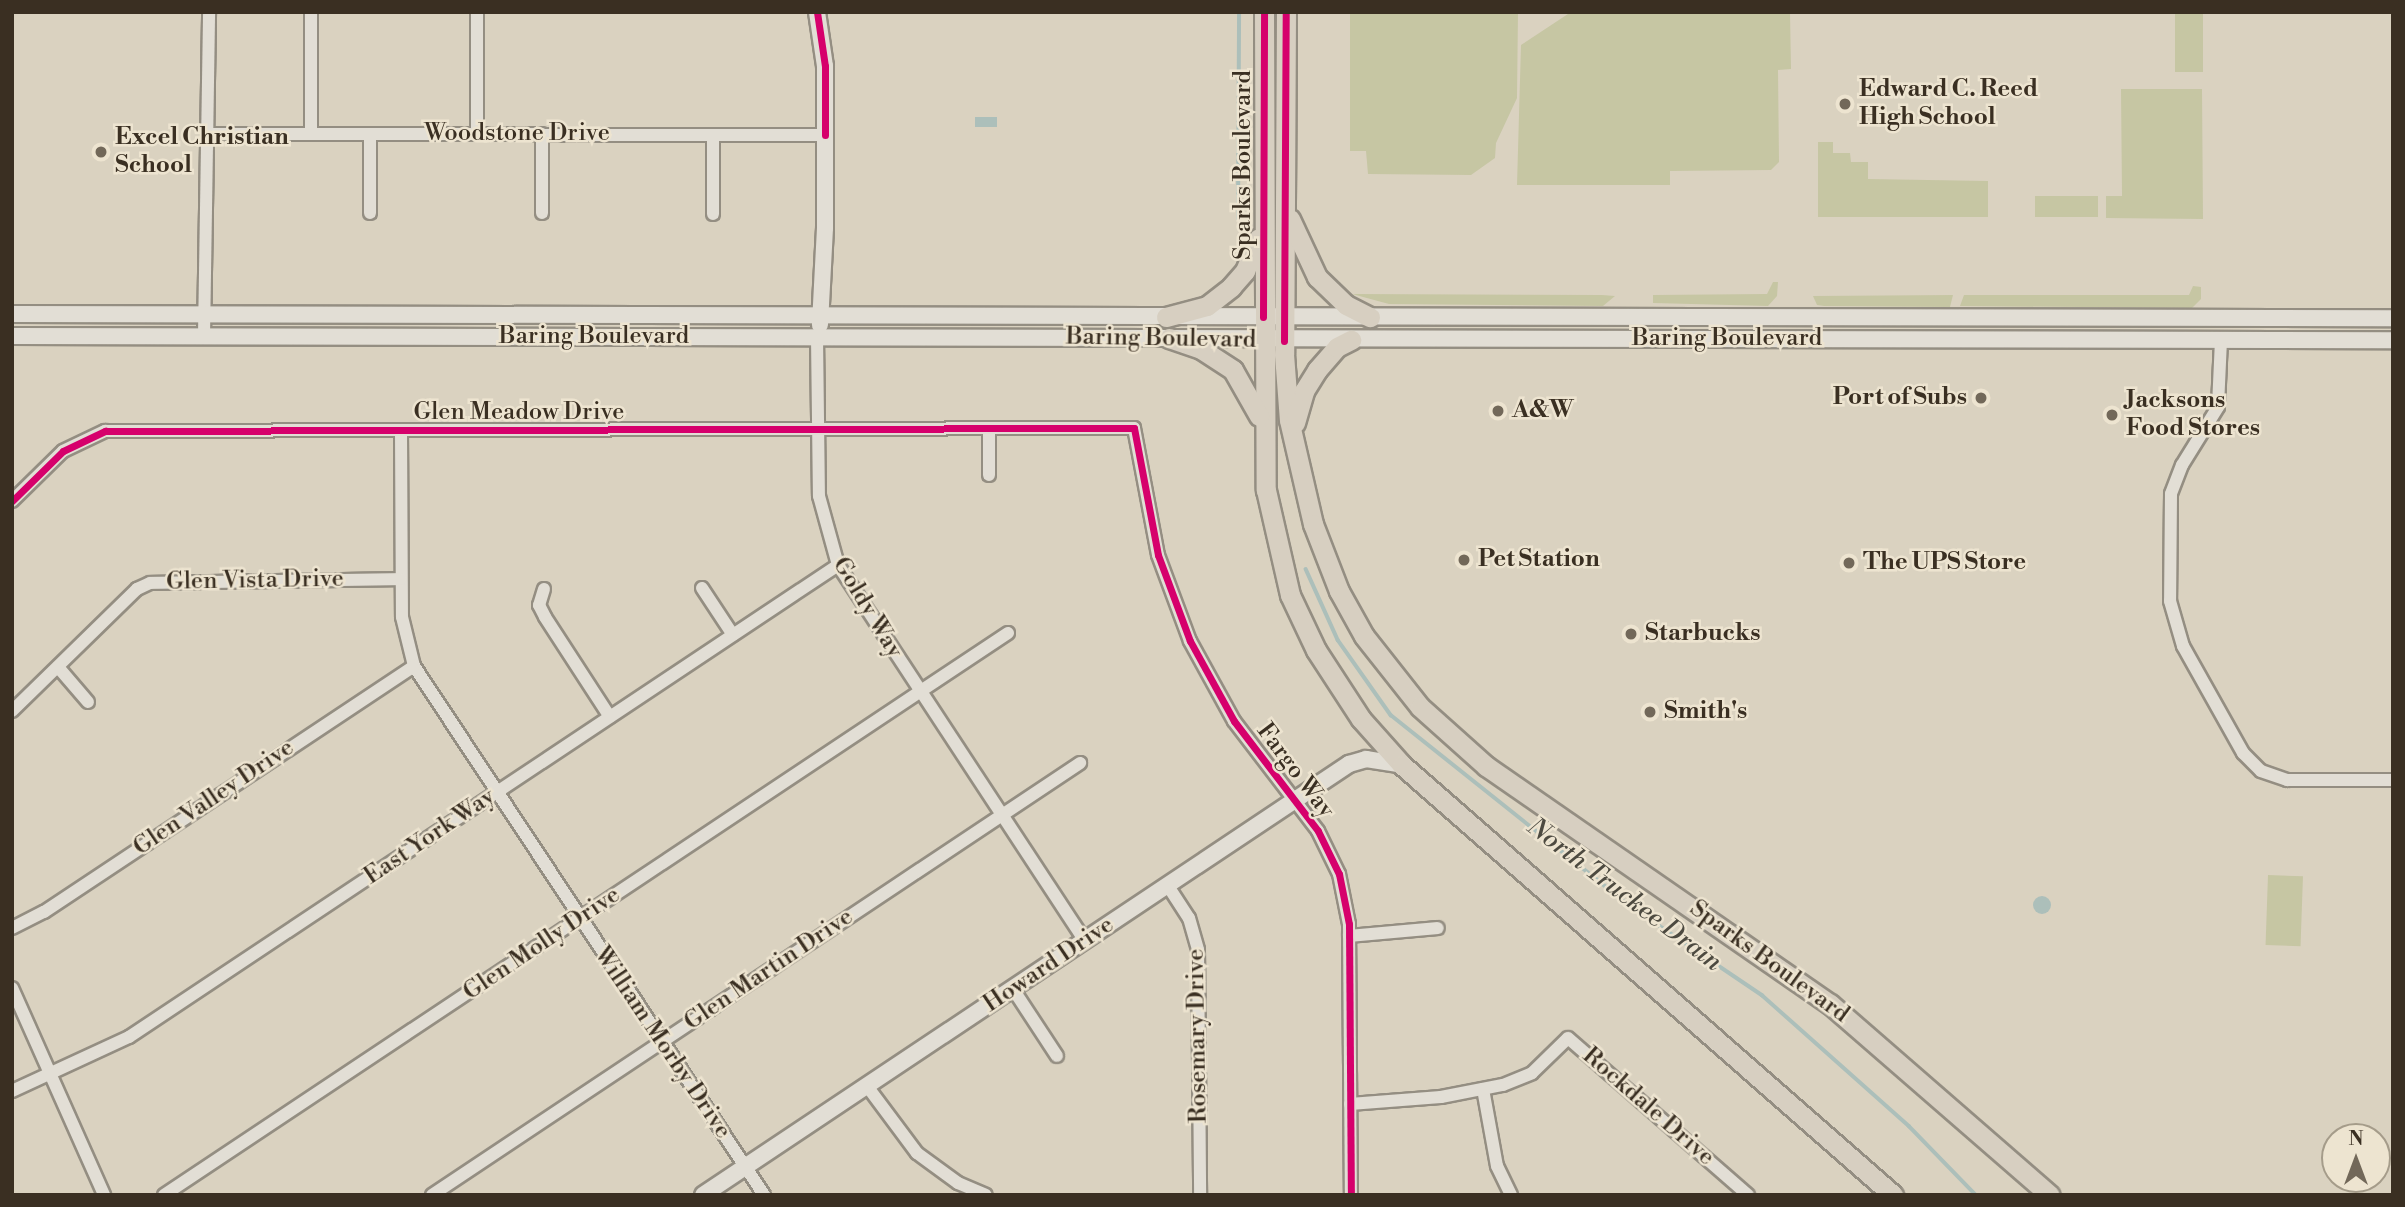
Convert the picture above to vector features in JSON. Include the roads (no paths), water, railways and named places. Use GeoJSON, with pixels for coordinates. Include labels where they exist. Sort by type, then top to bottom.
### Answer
{"type":"FeatureCollection","features":[{"type":"Feature","properties":{"kind":"main road","name":"Goldy Way"},"geometry":{"type":"LineString","coordinates":[[817,12],[825,66],[822,317],[817,337]]}},
{"type":"Feature","properties":{"kind":"main road","name":"Sparks Boulevard"},"geometry":{"type":"LineString","coordinates":[[1264,12],[1264,430],[1270,523],[1290,595],[1338,687],[1402,765],[1893,1195]]}},
{"type":"Feature","properties":{"kind":"main road","name":"Sparks Boulevard"},"geometry":{"type":"LineString","coordinates":[[1286,12],[1284,341],[1293,441],[1310,514],[1339,591],[1388,671],[1428,714],[1486,766],[1830,1004],[2050,1195]]}},
{"type":"Feature","properties":{"kind":"main road"},"geometry":{"type":"LineString","coordinates":[[1285,207],[1317,277],[1346,305],[1370,317]]}},
{"type":"Feature","properties":{"kind":"main road"},"geometry":{"type":"LineString","coordinates":[[1166,317],[1207,306],[1231,287],[1250,261],[1262,224]]}},
{"type":"Feature","properties":{"kind":"main road","name":"Baring Boulevard"},"geometry":{"type":"LineString","coordinates":[[12,314],[2393,318]]}},
{"type":"Feature","properties":{"kind":"main road"},"geometry":{"type":"LineString","coordinates":[[2221,317],[2221,340]]}},
{"type":"Feature","properties":{"kind":"main road","name":"Baring Boulevard"},"geometry":{"type":"LineString","coordinates":[[12,336],[1169,338],[1284,341],[2393,340]]}},
{"type":"Feature","properties":{"kind":"main road"},"geometry":{"type":"LineString","coordinates":[[1169,338],[1201,349],[1233,370],[1249,392],[1264,430]]}},
{"type":"Feature","properties":{"kind":"main road"},"geometry":{"type":"LineString","coordinates":[[1293,441],[1304,391],[1329,354],[1350,340]]}},
{"type":"Feature","properties":{"kind":"main road","name":"Howard Drive"},"geometry":{"type":"LineString","coordinates":[[704,1195],[1349,764],[1366,760],[1402,765]]}},
{"type":"Feature","properties":{"kind":"street"},"geometry":{"type":"LineString","coordinates":[[204,336],[209,12]]}},
{"type":"Feature","properties":{"kind":"street"},"geometry":{"type":"LineString","coordinates":[[311,12],[311,134]]}},
{"type":"Feature","properties":{"kind":"street"},"geometry":{"type":"LineString","coordinates":[[477,12],[477,134]]}},
{"type":"Feature","properties":{"kind":"street","name":"Woodstone Drive"},"geometry":{"type":"LineString","coordinates":[[209,134],[825,135]]}},
{"type":"Feature","properties":{"kind":"street"},"geometry":{"type":"LineString","coordinates":[[370,134],[370,213]]}},
{"type":"Feature","properties":{"kind":"street"},"geometry":{"type":"LineString","coordinates":[[542,134],[542,213]]}},
{"type":"Feature","properties":{"kind":"street"},"geometry":{"type":"LineString","coordinates":[[713,135],[713,214]]}},
{"type":"Feature","properties":{"kind":"street","name":"Goldy Way"},"geometry":{"type":"LineString","coordinates":[[817,337],[819,496],[838,565],[1085,941]]}},
{"type":"Feature","properties":{"kind":"street"},"geometry":{"type":"LineString","coordinates":[[2221,340],[2218,407],[2182,465],[2171,494],[2170,601],[2183,646],[2243,753],[2261,771],[2287,780],[2393,780]]}},
{"type":"Feature","properties":{"kind":"street"},"geometry":{"type":"LineString","coordinates":[[989,428],[989,475]]}},
{"type":"Feature","properties":{"kind":"street","name":"Glen Meadow Drive"},"geometry":{"type":"LineString","coordinates":[[12,501],[69,446],[104,431],[819,432],[1134,428]]}},
{"type":"Feature","properties":{"kind":"street","name":"Fargo Way"},"geometry":{"type":"LineString","coordinates":[[1134,428],[1158,555],[1190,641],[1234,721],[1318,831],[1339,873],[1349,936],[1351,1195]]}},
{"type":"Feature","properties":{"kind":"street","name":"William Morby Drive"},"geometry":{"type":"LineString","coordinates":[[401,432],[402,617],[414,666],[764,1195]]}},
{"type":"Feature","properties":{"kind":"street","name":"East York Way"},"geometry":{"type":"LineString","coordinates":[[12,1091],[51,1076],[129,1037],[838,565]]}},
{"type":"Feature","properties":{"kind":"street","name":"Glen Vista Drive"},"geometry":{"type":"LineString","coordinates":[[12,711],[137,589],[150,583],[401,579]]}},
{"type":"Feature","properties":{"kind":"street"},"geometry":{"type":"LineString","coordinates":[[702,588],[733,635]]}},
{"type":"Feature","properties":{"kind":"street"},"geometry":{"type":"LineString","coordinates":[[544,589],[539,605],[545,617],[610,716]]}},
{"type":"Feature","properties":{"kind":"street","name":"Glen Molly Drive"},"geometry":{"type":"LineString","coordinates":[[163,1195],[1008,633]]}},
{"type":"Feature","properties":{"kind":"street","name":"Glen Valley Drive"},"geometry":{"type":"LineString","coordinates":[[12,928],[44,912],[414,666]]}},
{"type":"Feature","properties":{"kind":"street"},"geometry":{"type":"LineString","coordinates":[[58,667],[88,702]]}},
{"type":"Feature","properties":{"kind":"street","name":"Glen Martin Drive"},"geometry":{"type":"LineString","coordinates":[[432,1195],[1080,763]]}},
{"type":"Feature","properties":{"kind":"street","name":"Rosemary Drive"},"geometry":{"type":"LineString","coordinates":[[1168,886],[1189,918],[1198,950],[1200,1195]]}},
{"type":"Feature","properties":{"kind":"street"},"geometry":{"type":"LineString","coordinates":[[1349,936],[1438,928]]}},
{"type":"Feature","properties":{"kind":"street"},"geometry":{"type":"LineString","coordinates":[[12,988],[104,1195]]}},
{"type":"Feature","properties":{"kind":"street"},"geometry":{"type":"LineString","coordinates":[[1013,989],[1057,1056]]}},
{"type":"Feature","properties":{"kind":"street","name":"Rockdale Drive"},"geometry":{"type":"LineString","coordinates":[[1350,1104],[1402,1102],[1483,1089],[1532,1073],[1568,1038],[1748,1195]]}},
{"type":"Feature","properties":{"kind":"street"},"geometry":{"type":"LineString","coordinates":[[867,1086],[918,1153],[958,1183],[986,1195]]}},
{"type":"Feature","properties":{"kind":"street"},"geometry":{"type":"LineString","coordinates":[[1483,1089],[1497,1166],[1511,1195]]}},
{"type":"Feature","properties":{"kind":"waterway"},"geometry":{"type":"LineString","coordinates":[[1238,219],[1239,12]]}},
{"type":"Feature","properties":{"kind":"waterway","name":"North Truckee Drain"},"geometry":{"type":"LineString","coordinates":[[1306,569],[1338,640],[1391,715],[1633,908],[1762,995],[1909,1126],[1976,1195]]}},
{"type":"Feature","properties":{"kind":"place","name":"Edward C. Reed High School"},"geometry":{"type":"Point","coordinates":[1845,104]}},
{"type":"Feature","properties":{"kind":"place","name":"Excel Christian School"},"geometry":{"type":"Point","coordinates":[101,152]}},
{"type":"Feature","properties":{"kind":"place","name":"Port of Subs"},"geometry":{"type":"Point","coordinates":[1981,398]}},
{"type":"Feature","properties":{"kind":"place","name":"A&W"},"geometry":{"type":"Point","coordinates":[1498,411]}},
{"type":"Feature","properties":{"kind":"place","name":"Jacksons Food Stores"},"geometry":{"type":"Point","coordinates":[2112,415]}},
{"type":"Feature","properties":{"kind":"place","name":"Pet Station"},"geometry":{"type":"Point","coordinates":[1464,560]}},
{"type":"Feature","properties":{"kind":"place","name":"The UPS Store"},"geometry":{"type":"Point","coordinates":[1849,563]}},
{"type":"Feature","properties":{"kind":"place","name":"Starbucks"},"geometry":{"type":"Point","coordinates":[1631,634]}},
{"type":"Feature","properties":{"kind":"place","name":"Smith's"},"geometry":{"type":"Point","coordinates":[1650,712]}}]}
